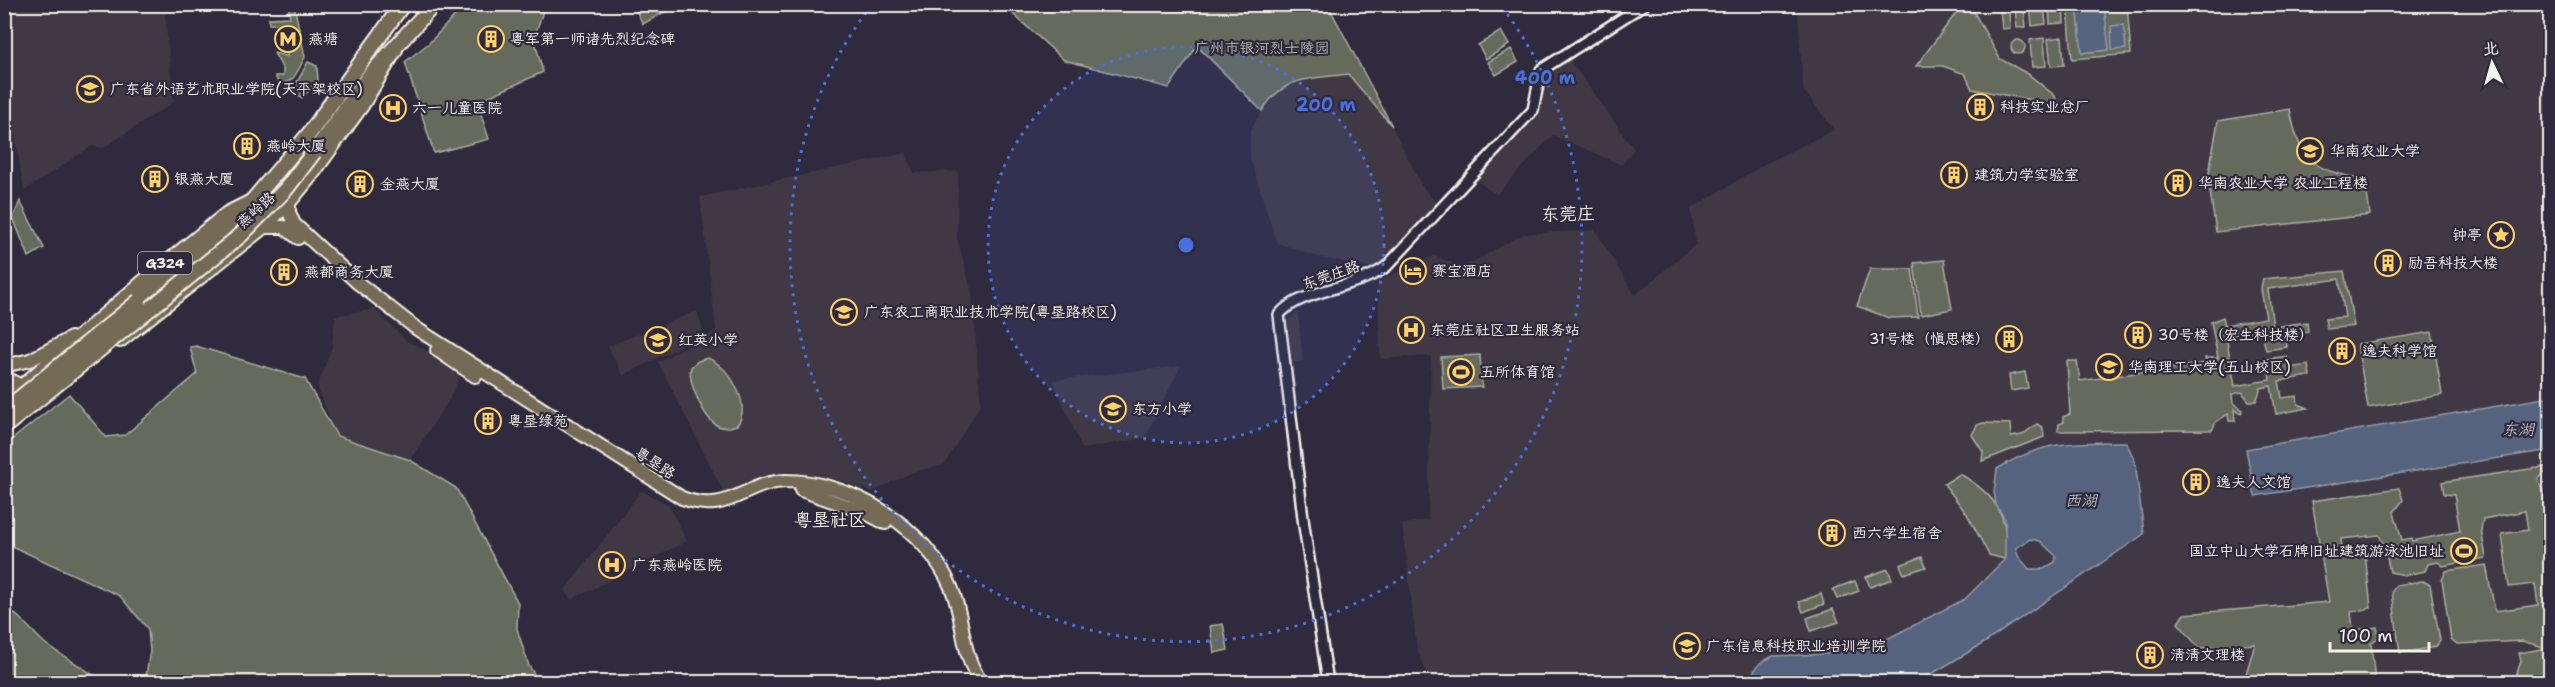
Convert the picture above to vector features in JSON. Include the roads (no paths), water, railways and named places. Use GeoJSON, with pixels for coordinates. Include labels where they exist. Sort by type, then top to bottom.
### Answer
{"type":"FeatureCollection","features":[{"type":"Feature","properties":{"kind":"highway","name":"燕岭路"},"geometry":{"type":"LineString","coordinates":[[4,411],[223,230],[253,200],[309,134],[403,4]]}},
{"type":"Feature","properties":{"kind":"highway","name":"燕岭路"},"geometry":{"type":"LineString","coordinates":[[399,44],[434,4]]}},
{"type":"Feature","properties":{"kind":"highway"},"geometry":{"type":"LineString","coordinates":[[4,427],[241,235],[281,195],[369,76],[399,44]]}},
{"type":"Feature","properties":{"kind":"highway"},"geometry":{"type":"LineString","coordinates":[[82,333],[87,348],[105,352]]}},
{"type":"Feature","properties":{"kind":"main road","name":"燕岭路"},"geometry":{"type":"LineString","coordinates":[[52,396],[264,227],[289,203],[362,106],[399,44]]}},
{"type":"Feature","properties":{"kind":"main road","name":"燕岭路"},"geometry":{"type":"LineString","coordinates":[[17,389],[218,220],[236,207],[253,200]]}},
{"type":"Feature","properties":{"kind":"main road","name":"粤垦路"},"geometry":{"type":"LineString","coordinates":[[289,203],[289,212],[294,224],[398,315],[682,498],[698,504],[713,504],[728,501],[768,483],[796,481],[861,500],[900,524],[932,555],[951,588],[966,652],[981,682]]}},
{"type":"Feature","properties":{"kind":"main road","name":"粤垦路"},"geometry":{"type":"LineString","coordinates":[[264,227],[279,226],[288,229],[373,304],[422,342],[680,505],[693,510],[718,510],[771,490],[790,489],[815,494],[879,519],[914,546],[935,574],[947,600],[959,655],[972,682]]}},
{"type":"Feature","properties":{"kind":"main road"},"geometry":{"type":"LineString","coordinates":[[4,366],[30,360],[82,333]]}},
{"type":"Feature","properties":{"kind":"main road"},"geometry":{"type":"LineString","coordinates":[[4,377],[17,389],[24,401],[4,418]]}},
{"type":"Feature","properties":{"kind":"main road"},"geometry":{"type":"LineString","coordinates":[[17,389],[52,396]]}},
{"type":"Feature","properties":{"kind":"main road","name":"G324"},"geometry":{"type":"LineString","coordinates":[[4,401],[17,389]]}},
{"type":"Feature","properties":{"kind":"main road","name":"G324"},"geometry":{"type":"LineString","coordinates":[[4,434],[52,396]]}},
{"type":"Feature","properties":{"kind":"street","name":"东莞庄路"},"geometry":{"type":"LineString","coordinates":[[1328,682],[1304,526],[1279,315],[1290,304],[1366,279],[1388,266],[1533,110],[1541,70],[1645,4]]}},
{"type":"Feature","properties":{"kind":"water"},"geometry":{"type":"Polygon","coordinates":[[[2077,5],[2104,5],[2109,50],[2082,53],[2077,5]]]}},
{"type":"Feature","properties":{"kind":"water"},"geometry":{"type":"Polygon","coordinates":[[[2124,25],[2126,49],[2112,50],[2111,26],[2124,25]]]}},
{"type":"Feature","properties":{"kind":"water","name":"东湖"},"geometry":{"type":"Polygon","coordinates":[[[2550,397],[2550,450],[2255,496],[2246,449],[2550,397]]]}},
{"type":"Feature","properties":{"kind":"water","name":"西湖"},"geometry":{"type":"Polygon","coordinates":[[[2126,442],[2135,461],[2144,534],[1984,643],[1918,682],[1814,680],[1746,682],[1760,663],[1773,656],[1825,654],[1887,639],[1965,599],[2005,559],[2005,519],[1996,505],[1994,492],[1997,469],[2044,448],[2074,443],[2126,442]],[[2030,539],[2016,548],[2018,556],[2029,569],[2044,569],[2055,562],[2056,556],[2040,541],[2030,539]]]}},
{"type":"Feature","properties":{"kind":"water","name":"国立中山大学石牌旧址建筑游泳池旧址"},"geometry":{"type":"Polygon","coordinates":[[[2473,545],[2475,554],[2455,557],[2453,548],[2473,545]]]}},
{"type":"Feature","properties":{"kind":"place","name":"燕塘"},"geometry":{"type":"Point","coordinates":[288,39]}},
{"type":"Feature","properties":{"kind":"place","name":"粤军第一师诸先烈纪念碑"},"geometry":{"type":"Point","coordinates":[491,39]}},
{"type":"Feature","properties":{"kind":"place","name":"广东省外语艺术职业学院(天平架校区)"},"geometry":{"type":"Point","coordinates":[90,89]}},
{"type":"Feature","properties":{"kind":"place","name":"科技实业总厂"},"geometry":{"type":"Point","coordinates":[1980,107]}},
{"type":"Feature","properties":{"kind":"place","name":"六一儿童医院"},"geometry":{"type":"Point","coordinates":[393,108]}},
{"type":"Feature","properties":{"kind":"place","name":"燕岭大厦"},"geometry":{"type":"Point","coordinates":[247,146]}},
{"type":"Feature","properties":{"kind":"place","name":"华南农业大学"},"geometry":{"type":"Point","coordinates":[2310,151]}},
{"type":"Feature","properties":{"kind":"place","name":"建筑力学实验室"},"geometry":{"type":"Point","coordinates":[1954,175]}},
{"type":"Feature","properties":{"kind":"place","name":"银燕大厦"},"geometry":{"type":"Point","coordinates":[155,179]}},
{"type":"Feature","properties":{"kind":"place","name":"华南农业大学 农业工程楼"},"geometry":{"type":"Point","coordinates":[2178,183]}},
{"type":"Feature","properties":{"kind":"place","name":"金燕大厦"},"geometry":{"type":"Point","coordinates":[360,184]}},
{"type":"Feature","properties":{"kind":"place","name":"钟亭"},"geometry":{"type":"Point","coordinates":[2501,235]}},
{"type":"Feature","properties":{"kind":"place","name":"励吾科技大楼"},"geometry":{"type":"Point","coordinates":[2388,263]}},
{"type":"Feature","properties":{"kind":"place","name":"赛宝酒店"},"geometry":{"type":"Point","coordinates":[1413,271]}},
{"type":"Feature","properties":{"kind":"place","name":"燕都商务大厦"},"geometry":{"type":"Point","coordinates":[284,272]}},
{"type":"Feature","properties":{"kind":"place","name":"广东农工商职业技术学院(粤垦路校区)"},"geometry":{"type":"Point","coordinates":[844,312]}},
{"type":"Feature","properties":{"kind":"place","name":"东莞庄社区卫生服务站"},"geometry":{"type":"Point","coordinates":[1411,330]}},
{"type":"Feature","properties":{"kind":"place","name":"30号楼（宏生科技楼）"},"geometry":{"type":"Point","coordinates":[2138,335]}},
{"type":"Feature","properties":{"kind":"place","name":"31号楼（慎思楼）"},"geometry":{"type":"Point","coordinates":[2009,339]}},
{"type":"Feature","properties":{"kind":"place","name":"红英小学"},"geometry":{"type":"Point","coordinates":[658,340]}},
{"type":"Feature","properties":{"kind":"place","name":"逸夫科学馆"},"geometry":{"type":"Point","coordinates":[2342,351]}},
{"type":"Feature","properties":{"kind":"place","name":"华南理工大学(五山校区)"},"geometry":{"type":"Point","coordinates":[2109,367]}},
{"type":"Feature","properties":{"kind":"place","name":"五所体育馆"},"geometry":{"type":"Point","coordinates":[1461,372]}},
{"type":"Feature","properties":{"kind":"place","name":"东方小学"},"geometry":{"type":"Point","coordinates":[1113,409]}},
{"type":"Feature","properties":{"kind":"place","name":"粤垦绿苑"},"geometry":{"type":"Point","coordinates":[488,421]}},
{"type":"Feature","properties":{"kind":"place","name":"逸夫人文馆"},"geometry":{"type":"Point","coordinates":[2196,482]}},
{"type":"Feature","properties":{"kind":"place","name":"西六学生宿舍"},"geometry":{"type":"Point","coordinates":[1832,533]}},
{"type":"Feature","properties":{"kind":"place","name":"国立中山大学石牌旧址建筑游泳池旧址"},"geometry":{"type":"Point","coordinates":[2464,551]}},
{"type":"Feature","properties":{"kind":"place","name":"广东燕岭医院"},"geometry":{"type":"Point","coordinates":[612,565]}},
{"type":"Feature","properties":{"kind":"place","name":"广东信息科技职业培训学院"},"geometry":{"type":"Point","coordinates":[1687,646]}},
{"type":"Feature","properties":{"kind":"place","name":"清清文理楼"},"geometry":{"type":"Point","coordinates":[2150,655]}},
{"type":"Feature","properties":{"kind":"district","name":"东莞庄"},"geometry":{"type":"Point","coordinates":[1568,214]}},
{"type":"Feature","properties":{"kind":"district","name":"粤垦社区"},"geometry":{"type":"Point","coordinates":[830,520]}},
{"type":"Feature","properties":{"kind":"park label","name":"广州市银河烈士陵园"},"geometry":{"type":"Point","coordinates":[1262,48]}}]}
